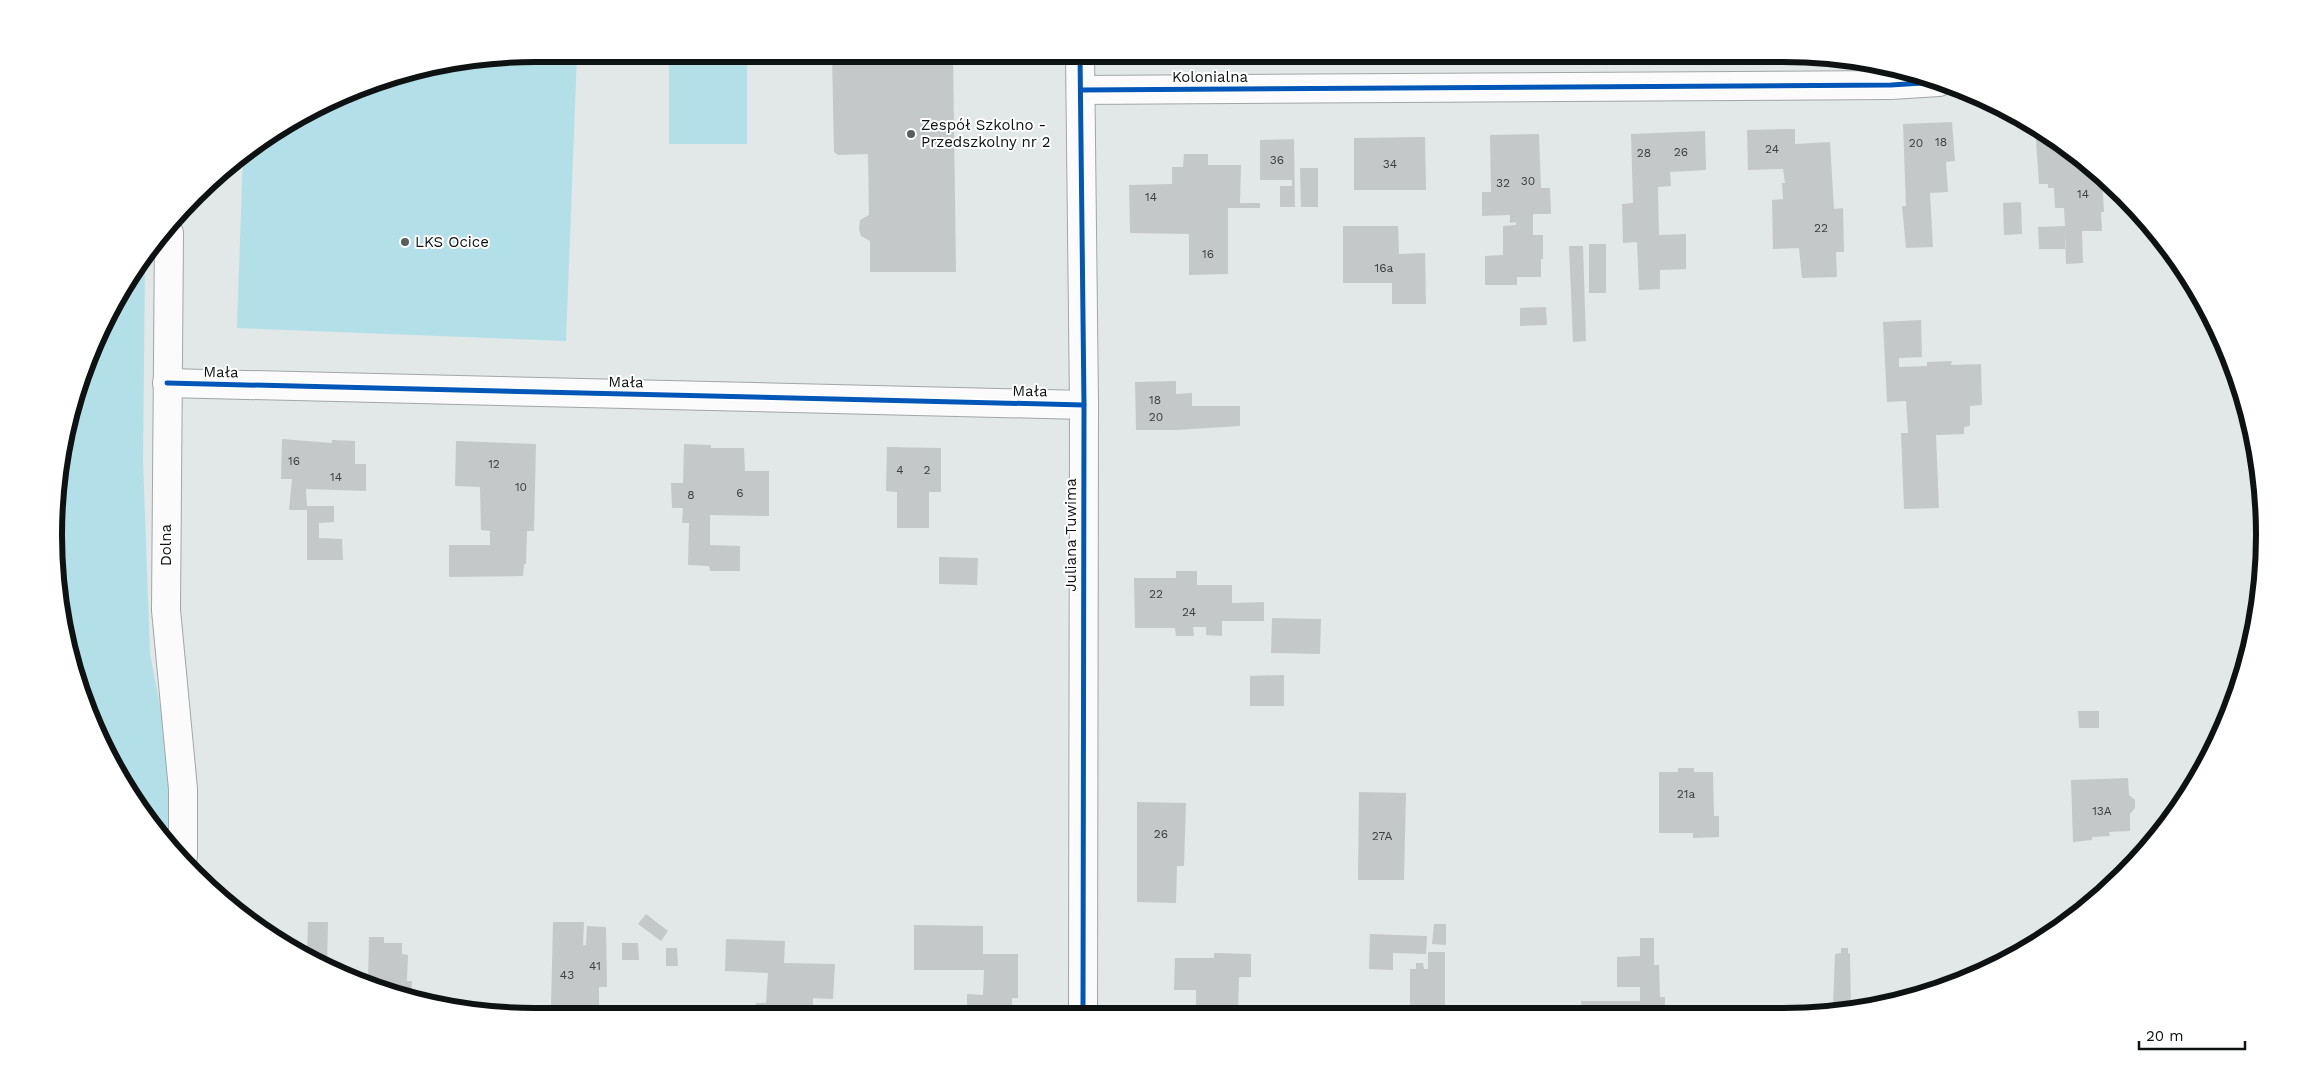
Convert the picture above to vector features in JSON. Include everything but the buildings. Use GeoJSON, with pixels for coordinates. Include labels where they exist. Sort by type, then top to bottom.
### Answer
{"type":"FeatureCollection","features":[{"type":"Feature","properties":{"kind":"street","name":"Juliana Tuwima"},"geometry":{"type":"LineString","coordinates":[[1080,62],[1084,405],[1083,1008]]}},
{"type":"Feature","properties":{"kind":"street","name":"Kolonialna"},"geometry":{"type":"LineString","coordinates":[[1081,90],[1891,85],[1920,83]]}},
{"type":"Feature","properties":{"kind":"street","name":"Dolna"},"geometry":{"type":"LineString","coordinates":[[169,237],[166,383],[166,610],[184,789],[184,851]]}},
{"type":"Feature","properties":{"kind":"street","name":"Mała"},"geometry":{"type":"LineString","coordinates":[[166,383],[1084,405]]}},
{"type":"Feature","properties":{"kind":"shaded area","name":"LKS Ocice"},"geometry":{"type":"Polygon","coordinates":[[[536,62],[577,62],[566,341],[237,328],[243,164],[248,160],[273,142],[326,111],[383,88],[413,79],[474,67],[536,62]]]}},
{"type":"Feature","properties":{"kind":"shaded area"},"geometry":{"type":"Polygon","coordinates":[[[669,62],[747,62],[747,144],[669,144],[669,62]]]}},
{"type":"Feature","properties":{"kind":"shaded area"},"geometry":{"type":"Polygon","coordinates":[[[145,269],[143,461],[150,654],[166,737],[173,838],[142,798],[126,772],[111,745],[88,688],[72,628],[67,597],[62,536],[67,474],[72,443],[88,383],[111,326],[145,269]]]}},
{"type":"Feature","properties":{"kind":"cycle path"},"geometry":{"type":"LineString","coordinates":[[1080,62],[1084,405],[1083,1008]]}},
{"type":"Feature","properties":{"kind":"cycle path"},"geometry":{"type":"LineString","coordinates":[[1081,90],[1891,85],[1920,83]]}},
{"type":"Feature","properties":{"kind":"cycle path"},"geometry":{"type":"LineString","coordinates":[[167,383],[1084,405]]}},
{"type":"Feature","properties":{"kind":"place","name":"Zespół Szkolno - Przedszkolny nr 2"},"geometry":{"type":"Point","coordinates":[911,134]}},
{"type":"Feature","properties":{"kind":"place","name":"LKS Ocice"},"geometry":{"type":"Point","coordinates":[405,242]}}]}
